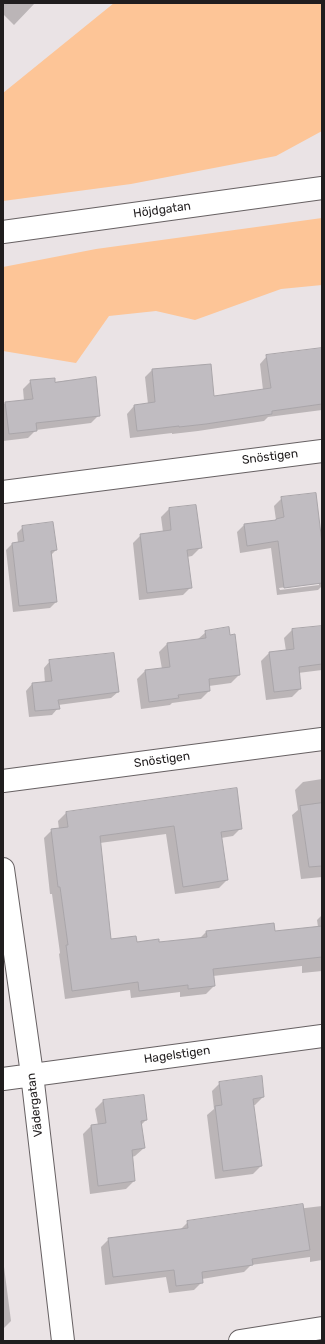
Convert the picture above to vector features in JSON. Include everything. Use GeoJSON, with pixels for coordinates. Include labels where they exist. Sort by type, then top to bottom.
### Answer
{"type":"FeatureCollection","features":[{"type":"Feature","properties":{"kind":"street","name":"Höjdgatan"},"geometry":{"type":"LineString","coordinates":[[3,232],[322,188]]}},
{"type":"Feature","properties":{"kind":"street","name":"Snöstigen"},"geometry":{"type":"LineString","coordinates":[[3,492],[322,450]]}},
{"type":"Feature","properties":{"kind":"street","name":"Snöstigen"},"geometry":{"type":"LineString","coordinates":[[3,781],[322,739]]}},
{"type":"Feature","properties":{"kind":"street","name":"Vädergatan"},"geometry":{"type":"LineString","coordinates":[[3,870],[32,1074],[63,1341]]}},
{"type":"Feature","properties":{"kind":"street","name":"Hagelstigen"},"geometry":{"type":"LineString","coordinates":[[3,1079],[322,1036]]}},
{"type":"Feature","properties":{"kind":"street"},"geometry":{"type":"LineString","coordinates":[[240,1341],[322,1328]]}},
{"type":"Feature","properties":{"kind":"shaded area"},"geometry":{"type":"Polygon","coordinates":[[[114,3],[322,3],[322,131],[276,156],[131,184],[3,201],[3,93],[114,3]]]}},
{"type":"Feature","properties":{"kind":"shaded area"},"geometry":{"type":"Polygon","coordinates":[[[322,218],[322,285],[281,289],[195,320],[156,311],[109,316],[76,363],[3,351],[3,267],[96,249],[322,218]]]}},
{"type":"Feature","properties":{"kind":"building"},"geometry":{"type":"Polygon","coordinates":[[[322,348],[322,404],[272,411],[272,414],[206,424],[137,431],[134,405],[155,402],[152,369],[211,364],[214,396],[271,388],[266,355],[322,348]]]}},
{"type":"Feature","properties":{"kind":"building"},"geometry":{"type":"Polygon","coordinates":[[[96,377],[100,416],[36,423],[37,431],[9,434],[5,402],[33,399],[30,380],[55,378],[55,382],[96,377]]]}},
{"type":"Feature","properties":{"kind":"building"},"geometry":{"type":"Polygon","coordinates":[[[316,493],[322,543],[322,583],[284,588],[278,541],[247,546],[244,524],[276,520],[284,517],[281,497],[316,493]]]}},
{"type":"Feature","properties":{"kind":"building"},"geometry":{"type":"Polygon","coordinates":[[[196,505],[202,548],[187,550],[192,588],[147,593],[140,534],[171,530],[169,508],[196,505]]]}},
{"type":"Feature","properties":{"kind":"building"},"geometry":{"type":"Polygon","coordinates":[[[53,522],[57,550],[51,551],[57,602],[19,606],[12,543],[24,541],[22,526],[53,522]]]}},
{"type":"Feature","properties":{"kind":"building"},"geometry":{"type":"Polygon","coordinates":[[[322,626],[322,664],[299,667],[301,689],[274,692],[269,652],[294,649],[292,629],[322,626]]]}},
{"type":"Feature","properties":{"kind":"building"},"geometry":{"type":"Polygon","coordinates":[[[229,627],[230,635],[235,634],[240,675],[209,679],[210,691],[178,695],[179,698],[149,702],[145,670],[170,667],[167,643],[206,638],[205,631],[229,627]]]}},
{"type":"Feature","properties":{"kind":"building"},"geometry":{"type":"Polygon","coordinates":[[[114,653],[119,692],[58,700],[60,709],[35,711],[32,683],[52,681],[49,660],[114,653]]]}},
{"type":"Feature","properties":{"kind":"building"},"geometry":{"type":"Polygon","coordinates":[[[237,788],[242,829],[221,832],[228,880],[183,887],[174,826],[100,836],[111,939],[136,936],[137,942],[159,939],[159,942],[207,937],[206,931],[274,923],[275,931],[322,926],[322,957],[213,969],[215,986],[188,989],[188,985],[139,991],[138,982],[72,991],[66,945],[68,945],[60,887],[58,887],[51,829],[68,827],[66,812],[237,788]]]}},
{"type":"Feature","properties":{"kind":"building"},"geometry":{"type":"Polygon","coordinates":[[[322,803],[322,866],[309,867],[300,806],[322,803]]]}},
{"type":"Feature","properties":{"kind":"building"},"geometry":{"type":"Polygon","coordinates":[[[262,1076],[264,1097],[253,1099],[262,1166],[223,1171],[215,1106],[222,1105],[219,1082],[262,1076]]]}},
{"type":"Feature","properties":{"kind":"building"},"geometry":{"type":"Polygon","coordinates":[[[144,1095],[147,1120],[141,1121],[145,1148],[132,1150],[135,1181],[98,1186],[91,1125],[106,1123],[103,1100],[144,1095]]]}},
{"type":"Feature","properties":{"kind":"building"},"geometry":{"type":"Polygon","coordinates":[[[303,1204],[310,1250],[252,1259],[253,1265],[202,1272],[203,1283],[176,1286],[174,1270],[113,1277],[108,1238],[188,1228],[187,1221],[303,1204]]]}}]}
